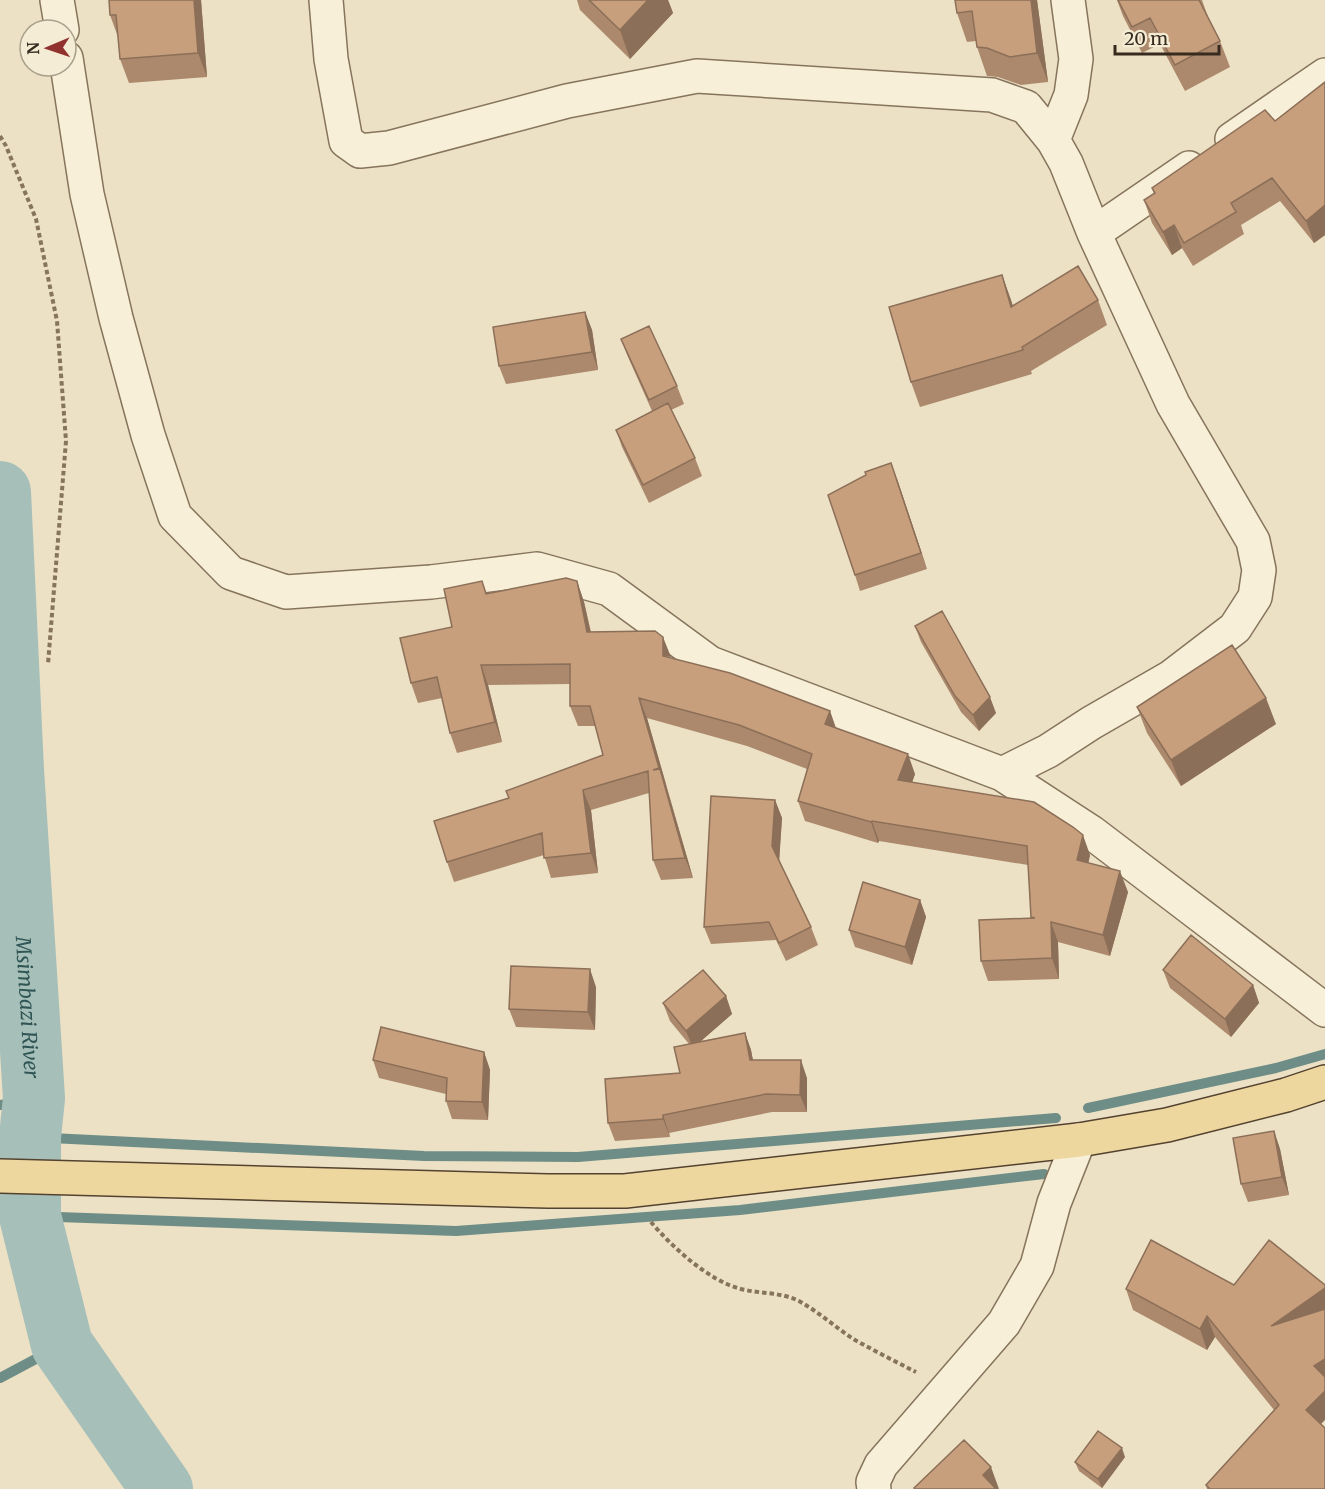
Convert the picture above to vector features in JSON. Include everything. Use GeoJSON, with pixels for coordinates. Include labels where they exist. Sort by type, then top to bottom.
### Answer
{"type":"FeatureCollection","features":[{"type":"Feature","properties":{"kind":"main road"},"geometry":{"type":"LineString","coordinates":[[0,1176],[625,1191],[1079,1140],[1167,1125],[1286,1095],[1325,1082]]}},
{"type":"Feature","properties":{"kind":"street"},"geometry":{"type":"LineString","coordinates":[[57,0],[60,18]]}},
{"type":"Feature","properties":{"kind":"street"},"geometry":{"type":"LineString","coordinates":[[327,0],[331,59],[346,141],[360,152],[389,148],[567,101],[697,76],[992,95],[1026,107],[1053,140],[1066,164],[1094,233],[1173,404],[1253,541],[1259,570],[1255,597],[1235,628],[1170,678],[1092,723],[1048,752],[1002,774]]}},
{"type":"Feature","properties":{"kind":"street"},"geometry":{"type":"LineString","coordinates":[[1053,140],[1071,95],[1076,58],[1068,0]]}},
{"type":"Feature","properties":{"kind":"street"},"geometry":{"type":"LineString","coordinates":[[1094,233],[1325,75]]}},
{"type":"Feature","properties":{"kind":"street"},"geometry":{"type":"LineString","coordinates":[[69,78],[87,194],[116,318],[148,435],[175,516],[231,573],[286,592],[431,582],[537,569],[609,589],[710,663],[1002,774],[1091,832],[1325,1010]]}},
{"type":"Feature","properties":{"kind":"street"},"geometry":{"type":"LineString","coordinates":[[874,1489],[873,1482],[881,1465],[1004,1323],[1037,1266],[1054,1203],[1079,1140]]}},
{"type":"Feature","properties":{"kind":"path"},"geometry":{"type":"LineString","coordinates":[[0,136],[36,219],[57,321],[66,441],[48,664]]}},
{"type":"Feature","properties":{"kind":"path"},"geometry":{"type":"LineString","coordinates":[[625,1191],[664,1238],[713,1277],[738,1289],[763,1294],[783,1294],[797,1300],[855,1339],[915,1372],[928,1377],[960,1373]]}},
{"type":"Feature","properties":{"kind":"building"},"geometry":{"type":"Polygon","coordinates":[[[109,0],[194,0],[198,53],[120,59],[116,15],[110,15],[109,0]]]}},
{"type":"Feature","properties":{"kind":"building"},"geometry":{"type":"Polygon","coordinates":[[[589,0],[648,0],[620,30],[589,0]]]}},
{"type":"Feature","properties":{"kind":"building"},"geometry":{"type":"Polygon","coordinates":[[[955,0],[1031,0],[1037,53],[1010,57],[987,48],[977,47],[972,11],[957,13],[955,0]]]}},
{"type":"Feature","properties":{"kind":"building"},"geometry":{"type":"Polygon","coordinates":[[[1118,0],[1199,0],[1220,41],[1175,65],[1150,18],[1132,27],[1118,0]]]}},
{"type":"Feature","properties":{"kind":"building"},"geometry":{"type":"Polygon","coordinates":[[[1325,82],[1325,205],[1306,221],[1272,178],[1231,203],[1236,212],[1184,243],[1174,225],[1163,232],[1144,200],[1155,193],[1152,188],[1265,110],[1275,121],[1325,82]]]}},
{"type":"Feature","properties":{"kind":"building"},"geometry":{"type":"Polygon","coordinates":[[[1078,266],[1098,300],[1022,347],[1023,350],[911,382],[889,307],[1002,275],[1011,307],[1078,266]]]}},
{"type":"Feature","properties":{"kind":"building"},"geometry":{"type":"Polygon","coordinates":[[[585,312],[592,352],[499,366],[493,327],[585,312]]]}},
{"type":"Feature","properties":{"kind":"building"},"geometry":{"type":"Polygon","coordinates":[[[649,326],[677,386],[649,400],[621,339],[649,326]]]}},
{"type":"Feature","properties":{"kind":"building"},"geometry":{"type":"Polygon","coordinates":[[[668,403],[695,458],[643,485],[616,430],[668,403]]]}},
{"type":"Feature","properties":{"kind":"building"},"geometry":{"type":"Polygon","coordinates":[[[891,463],[921,553],[855,575],[828,495],[866,475],[865,472],[891,463]]]}},
{"type":"Feature","properties":{"kind":"building"},"geometry":{"type":"Polygon","coordinates":[[[566,578],[577,581],[587,632],[655,631],[663,637],[663,656],[730,673],[830,711],[825,724],[908,754],[898,780],[1034,802],[1073,827],[1083,835],[1077,860],[1120,871],[1103,935],[1051,922],[1052,958],[981,961],[979,920],[1035,918],[1031,917],[1027,846],[871,822],[798,801],[812,754],[739,725],[639,698],[659,768],[653,770],[660,769],[685,858],[653,860],[648,771],[583,790],[591,853],[544,858],[542,833],[447,862],[434,821],[509,798],[506,791],[603,755],[590,706],[570,706],[570,664],[481,665],[495,722],[450,733],[437,677],[411,683],[400,638],[452,627],[444,589],[482,581],[486,594],[566,578]]]}},
{"type":"Feature","properties":{"kind":"building"},"geometry":{"type":"Polygon","coordinates":[[[942,611],[990,697],[973,715],[955,696],[915,626],[942,611]]]}},
{"type":"Feature","properties":{"kind":"building"},"geometry":{"type":"Polygon","coordinates":[[[1232,645],[1266,698],[1171,760],[1137,707],[1232,645]]]}},
{"type":"Feature","properties":{"kind":"building"},"geometry":{"type":"Polygon","coordinates":[[[711,796],[775,800],[772,846],[811,927],[779,943],[769,922],[704,927],[711,796]]]}},
{"type":"Feature","properties":{"kind":"building"},"geometry":{"type":"Polygon","coordinates":[[[863,882],[920,900],[905,947],[849,930],[863,882]]]}},
{"type":"Feature","properties":{"kind":"building"},"geometry":{"type":"Polygon","coordinates":[[[1191,935],[1253,985],[1225,1019],[1163,970],[1191,935]]]}},
{"type":"Feature","properties":{"kind":"building"},"geometry":{"type":"Polygon","coordinates":[[[511,966],[590,969],[588,1012],[509,1009],[511,966]]]}},
{"type":"Feature","properties":{"kind":"building"},"geometry":{"type":"Polygon","coordinates":[[[703,970],[726,996],[686,1031],[663,1003],[703,970]]]}},
{"type":"Feature","properties":{"kind":"building"},"geometry":{"type":"Polygon","coordinates":[[[381,1027],[484,1052],[482,1102],[446,1101],[447,1078],[373,1060],[381,1027]]]}},
{"type":"Feature","properties":{"kind":"building"},"geometry":{"type":"Polygon","coordinates":[[[745,1033],[750,1060],[801,1060],[800,1095],[766,1094],[663,1115],[663,1119],[608,1123],[605,1079],[680,1073],[674,1047],[745,1033]]]}},
{"type":"Feature","properties":{"kind":"building"},"geometry":{"type":"Polygon","coordinates":[[[1274,1131],[1282,1177],[1241,1184],[1233,1138],[1274,1131]]]}},
{"type":"Feature","properties":{"kind":"building"},"geometry":{"type":"Polygon","coordinates":[[[1151,1240],[1234,1285],[1269,1240],[1325,1285],[1325,1288],[1271,1326],[1325,1309],[1325,1359],[1314,1366],[1325,1377],[1325,1391],[1306,1410],[1325,1428],[1325,1489],[1210,1489],[1206,1485],[1279,1405],[1207,1316],[1200,1329],[1126,1289],[1151,1240]]]}},
{"type":"Feature","properties":{"kind":"building"},"geometry":{"type":"Polygon","coordinates":[[[1098,1431],[1122,1448],[1098,1479],[1075,1462],[1098,1431]]]}},
{"type":"Feature","properties":{"kind":"building"},"geometry":{"type":"Polygon","coordinates":[[[964,1440],[991,1467],[983,1475],[996,1489],[914,1488],[964,1440]]]}},
{"type":"Feature","properties":{"kind":"waterway","name":"Msimbazi River"},"geometry":{"type":"LineString","coordinates":[[0,492],[13,770],[34,1098],[30,1137],[30,1216],[62,1345],[162,1489]]}},
{"type":"Feature","properties":{"kind":"waterway"},"geometry":{"type":"LineString","coordinates":[[1088,1108],[1276,1068],[1325,1054]]}},
{"type":"Feature","properties":{"kind":"waterway"},"geometry":{"type":"LineString","coordinates":[[0,1105],[34,1098]]}},
{"type":"Feature","properties":{"kind":"waterway"},"geometry":{"type":"LineString","coordinates":[[30,1137],[424,1156],[578,1157],[1056,1118]]}},
{"type":"Feature","properties":{"kind":"waterway"},"geometry":{"type":"LineString","coordinates":[[30,1216],[456,1231],[740,1210],[1044,1174]]}},
{"type":"Feature","properties":{"kind":"waterway"},"geometry":{"type":"LineString","coordinates":[[0,1378],[62,1345]]}}]}
